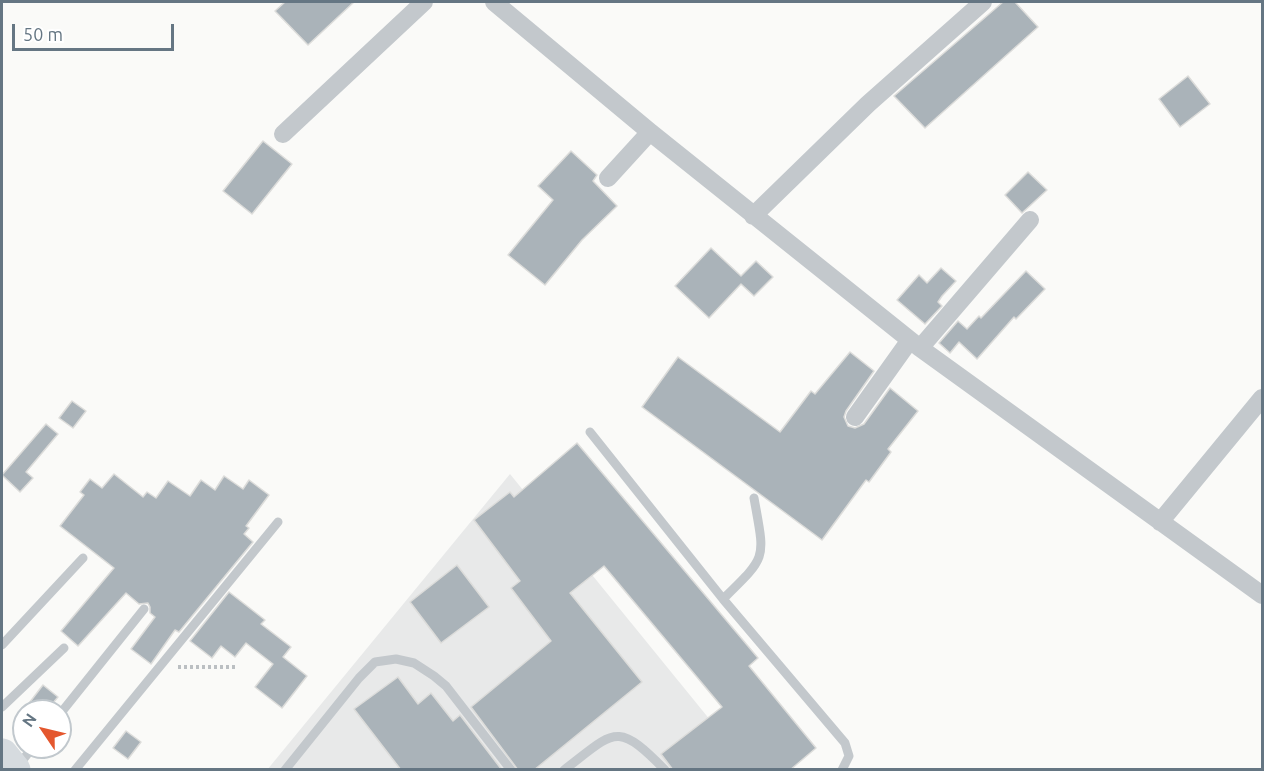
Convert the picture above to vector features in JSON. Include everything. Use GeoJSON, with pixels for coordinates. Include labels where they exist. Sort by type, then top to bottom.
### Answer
{"type":"FeatureCollection","features":[{"type":"Feature","properties":{"kind":"highway"},"geometry":{"type":"LineString","coordinates":[[2,754],[15,770]]}},
{"type":"Feature","properties":{"kind":"street"},"geometry":{"type":"LineString","coordinates":[[283,134],[424,2]]}},
{"type":"Feature","properties":{"kind":"street"},"geometry":{"type":"LineString","coordinates":[[494,2],[753,216],[915,344],[1263,595]]}},
{"type":"Feature","properties":{"kind":"street"},"geometry":{"type":"LineString","coordinates":[[753,216],[868,104],[983,2]]}},
{"type":"Feature","properties":{"kind":"street"},"geometry":{"type":"LineString","coordinates":[[608,178],[650,132]]}},
{"type":"Feature","properties":{"kind":"street"},"geometry":{"type":"LineString","coordinates":[[855,417],[915,344],[1030,220]]}},
{"type":"Feature","properties":{"kind":"street"},"geometry":{"type":"LineString","coordinates":[[1160,522],[1263,398]]}},
{"type":"Feature","properties":{"kind":"lane"},"geometry":{"type":"LineString","coordinates":[[590,432],[723,599],[845,743],[849,756],[842,770]]}},
{"type":"Feature","properties":{"kind":"lane"},"geometry":{"type":"LineString","coordinates":[[723,599],[753,569],[760,558],[763,546],[754,498]]}},
{"type":"Feature","properties":{"kind":"lane"},"geometry":{"type":"LineString","coordinates":[[75,770],[278,522]]}},
{"type":"Feature","properties":{"kind":"lane"},"geometry":{"type":"LineString","coordinates":[[2,645],[83,558]]}},
{"type":"Feature","properties":{"kind":"lane"},"geometry":{"type":"LineString","coordinates":[[72,699],[144,609]]}},
{"type":"Feature","properties":{"kind":"lane"},"geometry":{"type":"LineString","coordinates":[[2,707],[64,648]]}},
{"type":"Feature","properties":{"kind":"lane"},"geometry":{"type":"LineString","coordinates":[[285,770],[359,678],[375,662],[396,659],[414,663],[446,686],[511,770]]}},
{"type":"Feature","properties":{"kind":"lane"},"geometry":{"type":"LineString","coordinates":[[564,770],[602,741],[620,735],[642,746],[665,770]]}},
{"type":"Feature","properties":{"kind":"path"},"geometry":{"type":"LineString","coordinates":[[157,670],[182,667],[238,667]]}},
{"type":"Feature","properties":{"kind":"shaded area"},"geometry":{"type":"Polygon","coordinates":[[[510,474],[750,769],[267,770],[510,474]]]}},
{"type":"Feature","properties":{"kind":"building"},"geometry":{"type":"Polygon","coordinates":[[[285,2],[354,2],[308,45],[275,11],[285,2]]]}},
{"type":"Feature","properties":{"kind":"building"},"geometry":{"type":"Polygon","coordinates":[[[1003,2],[1015,2],[1038,27],[925,128],[894,96],[1003,2]]]}},
{"type":"Feature","properties":{"kind":"building"},"geometry":{"type":"Polygon","coordinates":[[[1188,76],[1210,104],[1180,127],[1159,99],[1188,76]]]}},
{"type":"Feature","properties":{"kind":"building"},"geometry":{"type":"Polygon","coordinates":[[[263,141],[292,164],[252,214],[223,191],[263,141]]]}},
{"type":"Feature","properties":{"kind":"building"},"geometry":{"type":"Polygon","coordinates":[[[571,151],[597,175],[593,181],[617,206],[582,240],[545,285],[508,255],[553,200],[538,186],[571,151]]]}},
{"type":"Feature","properties":{"kind":"building"},"geometry":{"type":"Polygon","coordinates":[[[1028,172],[1047,190],[1022,213],[1005,195],[1028,172]]]}},
{"type":"Feature","properties":{"kind":"building"},"geometry":{"type":"Polygon","coordinates":[[[711,248],[741,276],[756,261],[773,277],[754,296],[741,284],[709,318],[675,286],[711,248]]]}},
{"type":"Feature","properties":{"kind":"building"},"geometry":{"type":"Polygon","coordinates":[[[941,268],[956,281],[938,302],[942,306],[925,324],[897,300],[919,275],[927,283],[941,268]]]}},
{"type":"Feature","properties":{"kind":"building"},"geometry":{"type":"Polygon","coordinates":[[[1026,271],[1045,289],[1016,319],[1014,317],[977,359],[959,342],[950,353],[939,343],[958,321],[967,329],[979,316],[981,318],[1026,271]]]}},
{"type":"Feature","properties":{"kind":"building"},"geometry":{"type":"Polygon","coordinates":[[[850,352],[874,371],[846,411],[844,417],[848,426],[855,428],[864,424],[890,388],[918,411],[888,449],[891,452],[869,482],[866,480],[822,540],[642,407],[678,357],[780,432],[811,391],[815,394],[850,352]]]}},
{"type":"Feature","properties":{"kind":"building"},"geometry":{"type":"Polygon","coordinates":[[[72,401],[86,411],[73,428],[59,418],[72,401]]]}},
{"type":"Feature","properties":{"kind":"building"},"geometry":{"type":"Polygon","coordinates":[[[46,424],[58,434],[26,472],[33,478],[20,492],[2,475],[46,424]]]}},
{"type":"Feature","properties":{"kind":"building"},"geometry":{"type":"Polygon","coordinates":[[[577,443],[758,658],[749,666],[816,748],[790,770],[673,770],[661,754],[722,707],[604,566],[570,593],[642,682],[534,770],[518,770],[471,707],[551,641],[511,588],[520,581],[474,520],[510,492],[514,497],[577,443]]]}},
{"type":"Feature","properties":{"kind":"building"},"geometry":{"type":"Polygon","coordinates":[[[114,474],[143,497],[147,492],[156,498],[168,481],[190,496],[201,480],[215,490],[224,476],[243,489],[249,480],[269,495],[246,526],[249,528],[244,534],[253,542],[179,632],[175,630],[151,664],[131,649],[155,617],[150,613],[148,603],[139,604],[126,593],[78,646],[61,631],[114,568],[60,526],[84,495],[80,492],[90,479],[102,488],[114,474]]]}},
{"type":"Feature","properties":{"kind":"building"},"geometry":{"type":"Polygon","coordinates":[[[457,565],[489,607],[441,643],[410,602],[457,565]]]}},
{"type":"Feature","properties":{"kind":"building"},"geometry":{"type":"Polygon","coordinates":[[[229,592],[265,620],[261,624],[291,647],[283,657],[307,676],[282,708],[255,687],[273,664],[246,643],[235,657],[221,646],[212,658],[190,641],[229,592]]]}},
{"type":"Feature","properties":{"kind":"building"},"geometry":{"type":"Polygon","coordinates":[[[398,677],[418,704],[431,693],[453,721],[460,715],[502,770],[401,770],[354,709],[398,677]]]}},
{"type":"Feature","properties":{"kind":"building"},"geometry":{"type":"Polygon","coordinates":[[[43,685],[58,697],[56,699],[32,699],[43,685]]]}},
{"type":"Feature","properties":{"kind":"building"},"geometry":{"type":"Polygon","coordinates":[[[126,731],[141,742],[128,759],[113,748],[126,731]]]}}]}
